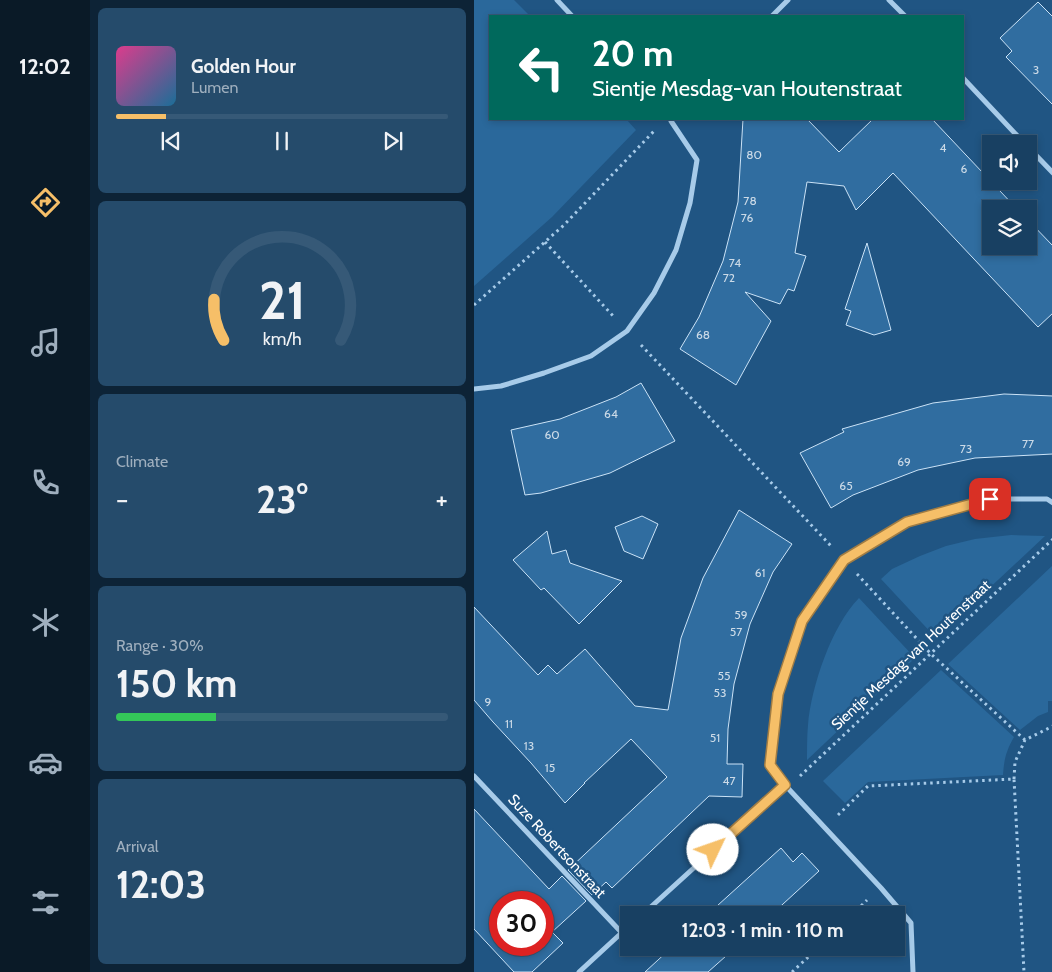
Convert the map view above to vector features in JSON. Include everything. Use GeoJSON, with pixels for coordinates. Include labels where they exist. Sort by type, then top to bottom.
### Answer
{"type":"FeatureCollection","features":[{"type":"Feature","properties":{"kind":"street"},"geometry":{"type":"LineString","coordinates":[[557,0],[571,15]]}},
{"type":"Feature","properties":{"kind":"street"},"geometry":{"type":"LineString","coordinates":[[773,15],[788,0]]}},
{"type":"Feature","properties":{"kind":"street"},"geometry":{"type":"LineString","coordinates":[[889,0],[904,15]]}},
{"type":"Feature","properties":{"kind":"street"},"geometry":{"type":"LineString","coordinates":[[964,79],[1017,135]]}},
{"type":"Feature","properties":{"kind":"street"},"geometry":{"type":"LineString","coordinates":[[474,389],[501,386],[591,356],[628,331],[654,293],[676,250],[690,203],[697,160],[671,120]]}},
{"type":"Feature","properties":{"kind":"street"},"geometry":{"type":"LineString","coordinates":[[1037,157],[1052,173]]}},
{"type":"Feature","properties":{"kind":"street"},"geometry":{"type":"LineString","coordinates":[[913,972],[911,923],[785,785],[770,765],[778,694],[802,621],[844,560],[907,522],[990,499],[1047,499],[1052,503]]}},
{"type":"Feature","properties":{"kind":"street","name":"Suze Robertsonstraat"},"geometry":{"type":"LineString","coordinates":[[474,776],[620,931]]}},
{"type":"Feature","properties":{"kind":"street"},"geometry":{"type":"LineString","coordinates":[[652,906],[785,785]]}},
{"type":"Feature","properties":{"kind":"street"},"geometry":{"type":"LineString","coordinates":[[579,972],[620,935]]}},
{"type":"Feature","properties":{"kind":"path"},"geometry":{"type":"LineString","coordinates":[[474,305],[564,225],[656,130],[671,120]]}},
{"type":"Feature","properties":{"kind":"path"},"geometry":{"type":"LineString","coordinates":[[545,242],[931,654],[1025,740]]}},
{"type":"Feature","properties":{"kind":"path","name":"Sientje Mesdag-van Houtenstraat"},"geometry":{"type":"LineString","coordinates":[[785,785],[799,777],[1052,539]]}},
{"type":"Feature","properties":{"kind":"path"},"geometry":{"type":"LineString","coordinates":[[1024,972],[1014,779],[1015,762],[1025,740],[1052,726]]}},
{"type":"Feature","properties":{"kind":"path"},"geometry":{"type":"LineString","coordinates":[[825,828],[868,786],[1014,779]]}},
{"type":"Feature","properties":{"kind":"path"},"geometry":{"type":"LineString","coordinates":[[792,972],[809,956]]}},
{"type":"Feature","properties":{"kind":"shaded area"},"geometry":{"type":"Polygon","coordinates":[[[474,0],[514,0],[529,15],[489,15],[489,120],[627,120],[636,130],[552,217],[474,286],[474,0]]]}},
{"type":"Feature","properties":{"kind":"shaded area"},"geometry":{"type":"Polygon","coordinates":[[[1011,535],[1045,536],[936,638],[881,579],[892,569],[946,546],[975,539],[1011,535]]]}},
{"type":"Feature","properties":{"kind":"shaded area"},"geometry":{"type":"Polygon","coordinates":[[[1052,566],[1052,701],[1048,701],[1048,712],[1038,716],[1020,730],[948,664],[1052,566]]]}},
{"type":"Feature","properties":{"kind":"shaded area"},"geometry":{"type":"Polygon","coordinates":[[[859,598],[915,658],[807,760],[810,710],[818,675],[824,657],[840,624],[859,598]]]}},
{"type":"Feature","properties":{"kind":"shaded area"},"geometry":{"type":"Polygon","coordinates":[[[941,670],[1014,737],[1006,756],[1003,775],[868,782],[845,803],[823,781],[941,670]]]}},
{"type":"Feature","properties":{"kind":"building"},"geometry":{"type":"Polygon","coordinates":[[[1038,2],[1053,17],[1053,105],[1006,57],[1012,51],[1000,38],[1038,2]]]}},
{"type":"Feature","properties":{"kind":"building"},"geometry":{"type":"Polygon","coordinates":[[[743,120],[808,120],[839,152],[872,120],[933,120],[982,172],[982,190],[999,190],[1008,200],[982,200],[982,255],[1037,255],[1037,229],[1053,246],[1053,313],[1038,327],[893,173],[856,210],[844,186],[807,182],[795,253],[806,256],[794,291],[788,289],[780,304],[745,292],[771,321],[736,385],[680,349],[699,317],[723,261],[738,202],[743,120]]]}},
{"type":"Feature","properties":{"kind":"building"},"geometry":{"type":"Polygon","coordinates":[[[867,243],[891,330],[874,335],[846,325],[851,311],[845,309],[867,243]]]}},
{"type":"Feature","properties":{"kind":"building"},"geometry":{"type":"Polygon","coordinates":[[[641,383],[675,441],[610,473],[541,493],[525,495],[511,430],[560,419],[616,397],[641,383]]]}},
{"type":"Feature","properties":{"kind":"building"},"geometry":{"type":"Polygon","coordinates":[[[1004,394],[1053,396],[1053,454],[975,458],[918,470],[853,495],[831,508],[800,453],[844,432],[842,429],[933,403],[1004,394]]]}},
{"type":"Feature","properties":{"kind":"building"},"geometry":{"type":"Polygon","coordinates":[[[739,510],[792,544],[773,572],[750,624],[734,684],[728,729],[727,764],[743,764],[742,797],[709,796],[612,888],[606,882],[592,895],[568,870],[667,777],[631,739],[565,803],[474,700],[474,607],[538,675],[548,665],[557,674],[585,649],[635,706],[668,710],[681,638],[703,578],[739,510]]]}},
{"type":"Feature","properties":{"kind":"building"},"geometry":{"type":"Polygon","coordinates":[[[642,516],[658,524],[643,559],[624,551],[615,527],[642,516]]]}},
{"type":"Feature","properties":{"kind":"building"},"geometry":{"type":"Polygon","coordinates":[[[547,531],[552,554],[566,550],[570,563],[622,581],[579,624],[544,588],[541,590],[513,560],[547,531]]]}},
{"type":"Feature","properties":{"kind":"building"},"geometry":{"type":"Polygon","coordinates":[[[474,809],[549,889],[562,876],[586,901],[554,930],[554,891],[489,891],[489,945],[474,929],[474,809]]]}},
{"type":"Feature","properties":{"kind":"building"},"geometry":{"type":"Polygon","coordinates":[[[781,848],[793,862],[802,853],[819,871],[781,906],[717,906],[781,848]]]}},
{"type":"Feature","properties":{"kind":"building"},"geometry":{"type":"Polygon","coordinates":[[[554,934],[563,943],[554,951],[554,934]]]}},
{"type":"Feature","properties":{"kind":"building"},"geometry":{"type":"Polygon","coordinates":[[[499,956],[549,956],[532,972],[514,972],[499,956]]]}},
{"type":"Feature","properties":{"kind":"building"},"geometry":{"type":"Polygon","coordinates":[[[662,956],[726,956],[708,972],[645,972],[662,956]]]}},
{"type":"Feature","properties":{"kind":"route"},"geometry":{"type":"LineString","coordinates":[[713,850],[785,785],[770,765],[778,694],[802,621],[844,560],[907,522],[990,499]]}}]}
